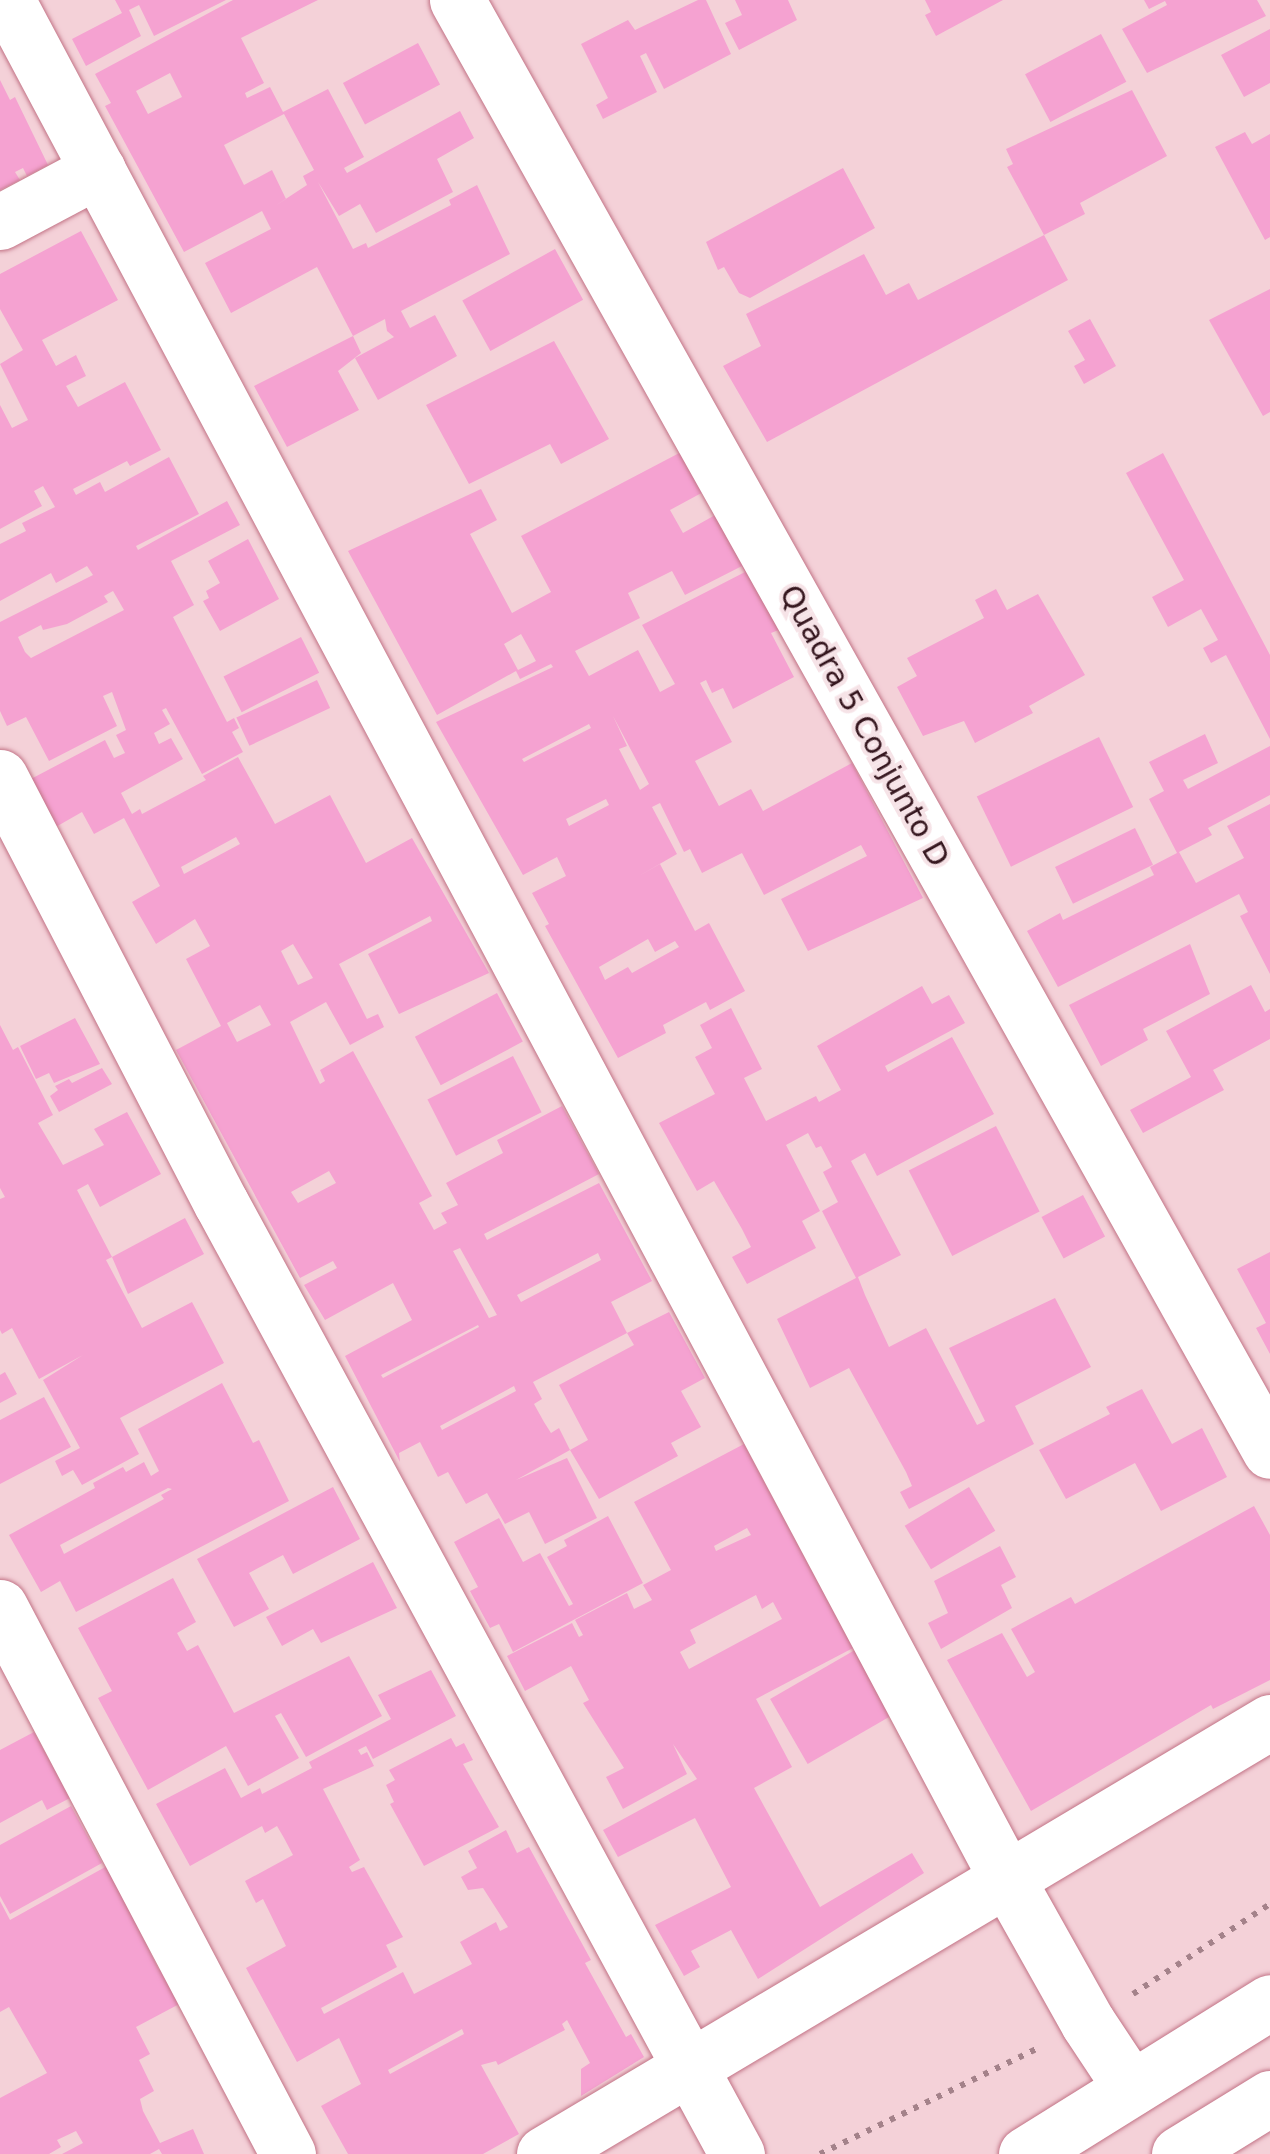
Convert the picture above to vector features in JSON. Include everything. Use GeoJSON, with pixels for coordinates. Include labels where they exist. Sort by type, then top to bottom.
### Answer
{"type":"FeatureCollection","features":[{"type":"Feature","properties":{"kind":"street"},"geometry":{"type":"LineString","coordinates":[[7,0],[1006,1877],[1088,2023],[1131,2088]]}},
{"type":"Feature","properties":{"kind":"street","name":"Quadra 5 Conjunto D"},"geometry":{"type":"LineString","coordinates":[[457,0],[1270,1451]]}},
{"type":"Feature","properties":{"kind":"street"},"geometry":{"type":"LineString","coordinates":[[0,222],[98,170]]}},
{"type":"Feature","properties":{"kind":"street"},"geometry":{"type":"LineString","coordinates":[[0,777],[221,1203],[692,2064],[737,2154]]}},
{"type":"Feature","properties":{"kind":"street"},"geometry":{"type":"LineString","coordinates":[[0,1606],[288,2154]]}},
{"type":"Feature","properties":{"kind":"street"},"geometry":{"type":"LineString","coordinates":[[544,2154],[1270,1722]]}},
{"type":"Feature","properties":{"kind":"street"},"geometry":{"type":"LineString","coordinates":[[1026,2154],[1270,2002]]}},
{"type":"Feature","properties":{"kind":"street"},"geometry":{"type":"LineString","coordinates":[[1179,2154],[1270,2098]]}},
{"type":"Feature","properties":{"kind":"building"},"geometry":{"type":"Polygon","coordinates":[[[115,0],[226,0],[154,36],[139,5],[129,10],[141,36],[86,66],[72,39],[122,13],[115,0]]]}},
{"type":"Feature","properties":{"kind":"building"},"geometry":{"type":"Polygon","coordinates":[[[233,0],[318,0],[241,38],[264,83],[245,93],[247,98],[270,87],[283,112],[328,89],[364,157],[344,168],[347,173],[460,111],[474,138],[437,159],[453,192],[376,233],[360,204],[339,216],[318,182],[353,249],[366,243],[368,248],[451,205],[449,200],[477,185],[510,254],[401,311],[410,328],[435,315],[457,356],[378,400],[355,358],[394,337],[387,331],[385,319],[353,336],[317,267],[231,313],[205,263],[271,229],[262,211],[184,252],[105,106],[111,103],[95,74],[233,0]],[[170,73],[136,91],[148,114],[182,97],[170,73]],[[284,114],[224,145],[244,185],[272,170],[286,199],[307,185],[303,176],[314,170],[284,114]]]}},
{"type":"Feature","properties":{"kind":"building"},"geometry":{"type":"Polygon","coordinates":[[[698,0],[706,0],[731,54],[664,89],[646,53],[640,56],[657,92],[603,119],[596,105],[608,98],[581,44],[628,20],[635,30],[698,0]]]}},
{"type":"Feature","properties":{"kind":"building"},"geometry":{"type":"Polygon","coordinates":[[[735,0],[788,0],[797,20],[739,50],[725,23],[742,15],[735,0]]]}},
{"type":"Feature","properties":{"kind":"building"},"geometry":{"type":"Polygon","coordinates":[[[925,0],[1003,0],[936,36],[925,15],[931,12],[925,0]]]}},
{"type":"Feature","properties":{"kind":"building"},"geometry":{"type":"Polygon","coordinates":[[[1144,0],[1257,0],[1266,16],[1147,73],[1122,29],[1167,5],[1165,1],[1149,9],[1144,0]]]}},
{"type":"Feature","properties":{"kind":"building"},"geometry":{"type":"Polygon","coordinates":[[[1270,29],[1270,83],[1244,97],[1221,55],[1270,29]]]}},
{"type":"Feature","properties":{"kind":"building"},"geometry":{"type":"Polygon","coordinates":[[[1101,34],[1126,82],[1050,122],[1025,74],[1101,34]]]}},
{"type":"Feature","properties":{"kind":"building"},"geometry":{"type":"Polygon","coordinates":[[[418,43],[440,84],[365,124],[343,83],[418,43]]]}},
{"type":"Feature","properties":{"kind":"building"},"geometry":{"type":"Polygon","coordinates":[[[0,80],[10,100],[15,97],[48,165],[27,176],[23,168],[15,172],[20,180],[0,190],[0,80]]]}},
{"type":"Feature","properties":{"kind":"building"},"geometry":{"type":"Polygon","coordinates":[[[1132,90],[1167,156],[1080,203],[1085,214],[1044,235],[1007,167],[1013,164],[1006,149],[1132,90]]]}},
{"type":"Feature","properties":{"kind":"building"},"geometry":{"type":"Polygon","coordinates":[[[1245,132],[1252,144],[1270,134],[1270,237],[1265,240],[1215,147],[1245,132]]]}},
{"type":"Feature","properties":{"kind":"building"},"geometry":{"type":"Polygon","coordinates":[[[843,168],[875,228],[750,298],[739,293],[724,267],[718,270],[706,242],[843,168]]]}},
{"type":"Feature","properties":{"kind":"building"},"geometry":{"type":"Polygon","coordinates":[[[81,231],[118,300],[42,340],[56,366],[76,355],[86,376],[66,386],[78,407],[125,382],[161,450],[130,466],[127,461],[73,489],[76,495],[100,482],[105,492],[169,457],[199,514],[136,546],[138,550],[227,501],[240,525],[171,561],[194,605],[173,617],[227,722],[234,718],[239,728],[232,732],[243,752],[202,774],[166,708],[162,710],[170,724],[154,733],[159,744],[171,738],[183,759],[121,793],[132,814],[140,809],[142,814],[206,780],[203,776],[238,757],[275,824],[330,795],[366,863],[412,838],[489,973],[399,1014],[368,954],[432,921],[430,916],[339,964],[367,1019],[378,1014],[384,1027],[350,1045],[326,1002],[290,1022],[320,1084],[325,1081],[320,1070],[353,1051],[432,1196],[419,1203],[434,1230],[447,1223],[441,1213],[458,1205],[446,1183],[503,1153],[497,1140],[562,1106],[599,1174],[484,1234],[487,1240],[599,1183],[652,1281],[611,1302],[627,1333],[533,1382],[542,1399],[534,1404],[551,1433],[559,1428],[570,1450],[516,1480],[567,1458],[597,1518],[545,1544],[529,1512],[505,1524],[487,1493],[466,1504],[448,1472],[438,1477],[420,1442],[399,1453],[400,1462],[345,1356],[412,1320],[393,1283],[325,1320],[304,1285],[337,1268],[333,1261],[300,1278],[176,1050],[221,1026],[186,959],[210,946],[195,919],[156,944],[132,902],[160,886],[124,818],[94,834],[82,812],[54,828],[29,780],[105,740],[114,758],[125,753],[116,735],[126,730],[112,692],[103,696],[117,726],[49,761],[26,717],[7,726],[0,711],[0,622],[93,575],[87,566],[56,583],[51,573],[0,601],[0,544],[26,531],[22,523],[55,507],[43,486],[34,491],[42,506],[0,529],[0,405],[12,428],[28,420],[0,364],[23,350],[0,309],[0,274],[81,231]],[[113,591],[104,596],[108,602],[67,624],[43,630],[41,625],[18,637],[25,652],[31,658],[124,610],[113,591]],[[236,837],[181,867],[184,874],[240,844],[236,837]],[[293,944],[281,951],[298,985],[313,978],[293,944]],[[260,1005],[227,1023],[237,1042],[271,1025],[260,1005]],[[329,1171],[291,1192],[298,1203],[336,1183],[329,1171]],[[460,1248],[453,1251],[489,1318],[497,1315],[460,1248]],[[598,1253],[517,1295],[521,1302],[601,1260],[598,1253]],[[478,1325],[381,1375],[383,1378],[478,1325]],[[514,1386],[440,1426],[442,1430],[516,1391],[514,1386]]]}},
{"type":"Feature","properties":{"kind":"building"},"geometry":{"type":"Polygon","coordinates":[[[1044,235],[1068,280],[767,442],[723,366],[761,346],[746,314],[864,254],[886,295],[909,283],[918,300],[1044,235]]]}},
{"type":"Feature","properties":{"kind":"building"},"geometry":{"type":"Polygon","coordinates":[[[555,249],[583,300],[490,351],[462,300],[555,249]]]}},
{"type":"Feature","properties":{"kind":"building"},"geometry":{"type":"Polygon","coordinates":[[[1270,289],[1270,412],[1263,416],[1209,320],[1270,289]]]}},
{"type":"Feature","properties":{"kind":"building"},"geometry":{"type":"Polygon","coordinates":[[[1090,319],[1116,366],[1084,384],[1074,366],[1085,360],[1068,331],[1090,319]]]}},
{"type":"Feature","properties":{"kind":"building"},"geometry":{"type":"Polygon","coordinates":[[[353,336],[361,353],[338,371],[359,410],[287,447],[254,386],[353,336]]]}},
{"type":"Feature","properties":{"kind":"building"},"geometry":{"type":"Polygon","coordinates":[[[554,341],[609,439],[561,464],[550,444],[469,484],[426,405],[554,341]]]}},
{"type":"Feature","properties":{"kind":"building"},"geometry":{"type":"Polygon","coordinates":[[[685,450],[707,490],[670,510],[683,533],[717,514],[781,629],[771,633],[794,677],[733,709],[723,688],[712,693],[706,680],[700,683],[732,742],[695,761],[719,806],[751,789],[763,811],[852,763],[923,898],[808,951],[781,899],[867,856],[861,845],[764,895],[742,853],[702,873],[690,849],[684,852],[660,803],[652,807],[677,854],[637,877],[660,864],[695,931],[709,923],[745,991],[710,1010],[706,1002],[663,1025],[666,1033],[618,1058],[545,926],[549,924],[532,893],[566,876],[557,857],[523,875],[436,722],[553,667],[551,664],[520,679],[516,671],[437,715],[348,551],[481,489],[497,520],[470,534],[512,613],[551,592],[521,536],[685,450]],[[742,566],[685,595],[672,571],[628,593],[640,618],[575,651],[589,676],[638,650],[660,692],[675,684],[642,625],[745,572],[742,566]],[[521,634],[504,644],[518,670],[536,661],[521,634]],[[613,716],[627,746],[619,749],[640,790],[649,784],[613,716]],[[589,724],[522,759],[524,762],[591,728],[589,724]],[[606,799],[566,819],[569,826],[609,805],[606,799]],[[648,939],[599,967],[605,980],[628,967],[632,973],[679,947],[675,941],[655,952],[648,939]]]}},
{"type":"Feature","properties":{"kind":"building"},"geometry":{"type":"Polygon","coordinates":[[[1163,453],[1270,655],[1270,739],[1226,655],[1211,663],[1203,648],[1218,640],[1201,609],[1168,627],[1152,597],[1184,580],[1126,473],[1163,453]]]}},
{"type":"Feature","properties":{"kind":"building"},"geometry":{"type":"Polygon","coordinates":[[[248,539],[279,599],[220,631],[203,601],[209,598],[206,591],[220,583],[208,561],[248,539]]]}},
{"type":"Feature","properties":{"kind":"building"},"geometry":{"type":"Polygon","coordinates":[[[996,589],[1007,610],[1038,594],[1085,675],[1029,706],[1033,713],[975,743],[964,721],[923,736],[897,687],[917,676],[907,658],[984,618],[975,600],[996,589]]]}},
{"type":"Feature","properties":{"kind":"building"},"geometry":{"type":"Polygon","coordinates":[[[301,637],[319,673],[242,712],[223,676],[301,637]]]}},
{"type":"Feature","properties":{"kind":"building"},"geometry":{"type":"Polygon","coordinates":[[[317,680],[330,708],[249,746],[236,718],[317,680]]]}},
{"type":"Feature","properties":{"kind":"building"},"geometry":{"type":"Polygon","coordinates":[[[1205,734],[1218,763],[1183,780],[1188,789],[1270,746],[1270,795],[1208,828],[1212,835],[1179,852],[1196,883],[1244,858],[1227,826],[1270,804],[1270,974],[1240,916],[1248,912],[1239,894],[1058,987],[1027,931],[1060,913],[1063,920],[1154,875],[1150,867],[1177,853],[1149,799],[1164,791],[1149,762],[1205,734]]]}},
{"type":"Feature","properties":{"kind":"building"},"geometry":{"type":"Polygon","coordinates":[[[1099,737],[1133,807],[1011,867],[977,797],[1099,737]]]}},
{"type":"Feature","properties":{"kind":"building"},"geometry":{"type":"Polygon","coordinates":[[[1135,828],[1153,865],[1073,904],[1055,867],[1135,828]]]}},
{"type":"Feature","properties":{"kind":"building"},"geometry":{"type":"Polygon","coordinates":[[[1190,944],[1210,994],[1143,1029],[1148,1040],[1101,1066],[1069,1005],[1190,944]]]}},
{"type":"Feature","properties":{"kind":"building"},"geometry":{"type":"Polygon","coordinates":[[[1251,985],[1265,1012],[1270,1009],[1270,1039],[1213,1070],[1224,1090],[1143,1133],[1130,1110],[1191,1077],[1166,1031],[1251,985]]]}},
{"type":"Feature","properties":{"kind":"building"},"geometry":{"type":"Polygon","coordinates":[[[922,986],[932,1004],[949,995],[965,1023],[885,1066],[888,1072],[952,1037],[994,1114],[877,1176],[865,1153],[851,1161],[901,1255],[858,1277],[865,1295],[889,1347],[926,1328],[977,1425],[985,1421],[949,1348],[1055,1298],[1091,1367],[1015,1406],[1034,1444],[909,1509],[900,1492],[912,1486],[849,1368],[810,1388],[777,1319],[856,1278],[822,1211],[838,1202],[823,1172],[832,1167],[821,1146],[816,1148],[808,1133],[786,1145],[820,1211],[802,1221],[816,1248],[747,1284],[732,1257],[751,1247],[742,1229],[714,1181],[697,1191],[659,1123],[715,1094],[695,1057],[712,1048],[700,1025],[731,1008],[762,1069],[744,1078],[766,1121],[816,1096],[819,1102],[841,1090],[817,1046],[922,986]]]}},
{"type":"Feature","properties":{"kind":"building"},"geometry":{"type":"Polygon","coordinates":[[[497,993],[523,1042],[441,1085],[415,1037],[497,993]]]}},
{"type":"Feature","properties":{"kind":"building"},"geometry":{"type":"Polygon","coordinates":[[[75,1018],[100,1064],[54,1083],[49,1073],[36,1079],[20,1046],[75,1018]]]}},
{"type":"Feature","properties":{"kind":"building"},"geometry":{"type":"Polygon","coordinates":[[[0,1025],[13,1050],[18,1047],[53,1115],[38,1123],[63,1165],[104,1145],[94,1129],[127,1112],[161,1174],[100,1207],[88,1184],[77,1190],[112,1257],[106,1260],[142,1328],[192,1302],[224,1363],[120,1418],[139,1454],[82,1485],[73,1470],[62,1476],[55,1461],[80,1448],[43,1380],[83,1355],[39,1379],[12,1328],[2,1334],[0,1330],[0,1199],[5,1197],[0,1188],[0,1025]]]}},
{"type":"Feature","properties":{"kind":"building"},"geometry":{"type":"Polygon","coordinates":[[[513,1056],[542,1112],[456,1156],[427,1100],[513,1056]]]}},
{"type":"Feature","properties":{"kind":"building"},"geometry":{"type":"Polygon","coordinates":[[[102,1068],[112,1084],[59,1112],[50,1096],[58,1090],[55,1086],[69,1079],[72,1083],[102,1068]]]}},
{"type":"Feature","properties":{"kind":"building"},"geometry":{"type":"Polygon","coordinates":[[[996,1126],[1040,1212],[952,1256],[909,1170],[996,1126]]]}},
{"type":"Feature","properties":{"kind":"building"},"geometry":{"type":"Polygon","coordinates":[[[1083,1195],[1105,1236],[1064,1259],[1042,1217],[1083,1195]]]}},
{"type":"Feature","properties":{"kind":"building"},"geometry":{"type":"Polygon","coordinates":[[[185,1218],[204,1254],[128,1294],[112,1257],[185,1218]]]}},
{"type":"Feature","properties":{"kind":"building"},"geometry":{"type":"Polygon","coordinates":[[[1270,1252],[1270,1354],[1256,1328],[1266,1323],[1237,1269],[1270,1252]]]}},
{"type":"Feature","properties":{"kind":"building"},"geometry":{"type":"Polygon","coordinates":[[[669,1312],[705,1378],[681,1391],[701,1427],[671,1443],[678,1456],[599,1499],[570,1450],[588,1440],[559,1385],[634,1345],[627,1333],[669,1312]]]}},
{"type":"Feature","properties":{"kind":"building"},"geometry":{"type":"Polygon","coordinates":[[[5,1372],[17,1394],[0,1403],[0,1375],[5,1372]]]}},
{"type":"Feature","properties":{"kind":"building"},"geometry":{"type":"Polygon","coordinates":[[[222,1383],[253,1443],[259,1440],[289,1501],[76,1612],[60,1581],[41,1592],[9,1535],[95,1488],[93,1483],[123,1467],[126,1472],[144,1462],[151,1476],[159,1471],[138,1429],[222,1383]],[[172,1489],[60,1545],[64,1554],[164,1499],[161,1495],[172,1489]]]}},
{"type":"Feature","properties":{"kind":"building"},"geometry":{"type":"Polygon","coordinates":[[[1142,1389],[1172,1444],[1202,1428],[1227,1477],[1161,1511],[1135,1463],[1066,1499],[1039,1450],[1110,1414],[1106,1407],[1142,1389]]]}},
{"type":"Feature","properties":{"kind":"building"},"geometry":{"type":"Polygon","coordinates":[[[44,1397],[71,1447],[0,1484],[0,1420],[44,1397]]]}},
{"type":"Feature","properties":{"kind":"building"},"geometry":{"type":"Polygon","coordinates":[[[744,1444],[853,1648],[756,1699],[792,1767],[754,1788],[820,1907],[912,1853],[924,1873],[758,1979],[731,1930],[691,1951],[700,1967],[684,1976],[655,1925],[731,1887],[695,1818],[618,1857],[603,1830],[697,1779],[673,1744],[687,1774],[623,1809],[606,1777],[624,1768],[583,1703],[589,1700],[571,1666],[525,1691],[507,1656],[572,1623],[579,1637],[583,1635],[575,1620],[627,1593],[634,1609],[652,1600],[643,1585],[671,1570],[634,1502],[744,1444]],[[747,1528],[714,1546],[716,1551],[751,1535],[747,1528]],[[756,1595],[690,1630],[696,1643],[680,1652],[689,1669],[782,1619],[773,1602],[762,1609],[756,1595]]]}},
{"type":"Feature","properties":{"kind":"building"},"geometry":{"type":"Polygon","coordinates":[[[333,1487],[360,1539],[293,1574],[283,1555],[249,1573],[269,1609],[234,1627],[197,1559],[333,1487]]]}},
{"type":"Feature","properties":{"kind":"building"},"geometry":{"type":"Polygon","coordinates":[[[969,1487],[995,1531],[931,1569],[905,1526],[969,1487]]]}},
{"type":"Feature","properties":{"kind":"building"},"geometry":{"type":"Polygon","coordinates":[[[1254,1506],[1270,1535],[1270,1680],[1213,1709],[1211,1705],[1031,1811],[947,1660],[1002,1633],[1027,1677],[1035,1672],[1011,1629],[1071,1597],[1075,1604],[1254,1506]]]}},
{"type":"Feature","properties":{"kind":"building"},"geometry":{"type":"Polygon","coordinates":[[[608,1516],[643,1583],[513,1652],[499,1624],[490,1628],[470,1591],[478,1587],[454,1542],[499,1518],[523,1562],[540,1553],[569,1606],[573,1604],[547,1557],[567,1546],[564,1540],[608,1516]]]}},
{"type":"Feature","properties":{"kind":"building"},"geometry":{"type":"Polygon","coordinates":[[[1000,1546],[1016,1577],[1001,1585],[1012,1608],[941,1649],[928,1623],[948,1613],[934,1581],[1000,1546]]]}},
{"type":"Feature","properties":{"kind":"building"},"geometry":{"type":"Polygon","coordinates":[[[373,1562],[397,1608],[321,1643],[313,1629],[282,1646],[266,1617],[373,1562]]]}},
{"type":"Feature","properties":{"kind":"building"},"geometry":{"type":"Polygon","coordinates":[[[173,1578],[196,1622],[177,1633],[187,1651],[198,1645],[234,1713],[349,1656],[382,1716],[306,1757],[281,1713],[275,1716],[299,1758],[248,1786],[226,1746],[148,1790],[98,1698],[112,1691],[78,1628],[173,1578]]]}},
{"type":"Feature","properties":{"kind":"building"},"geometry":{"type":"Polygon","coordinates":[[[855,1650],[893,1715],[808,1764],[770,1699],[855,1650]]]}},
{"type":"Feature","properties":{"kind":"building"},"geometry":{"type":"Polygon","coordinates":[[[431,1670],[456,1716],[373,1759],[366,1746],[358,1750],[361,1755],[367,1752],[374,1766],[323,1789],[360,1860],[349,1867],[352,1872],[364,1867],[403,1937],[386,1945],[397,1967],[321,2008],[324,2014],[403,1972],[414,1994],[472,1964],[460,1942],[496,1922],[500,1931],[508,1927],[483,1888],[468,1890],[461,1877],[477,1868],[468,1851],[506,1830],[517,1853],[529,1847],[591,1960],[585,1963],[626,2037],[631,2034],[644,2057],[581,2096],[581,2069],[590,2063],[567,2020],[562,2024],[565,2030],[498,2065],[496,2061],[481,2065],[519,2134],[483,2154],[348,2154],[321,2106],[361,2084],[339,2038],[297,2062],[246,1968],[286,1946],[263,1899],[256,1903],[245,1881],[293,1855],[284,1838],[277,1826],[265,1833],[262,1826],[190,1866],[156,1804],[225,1768],[241,1798],[260,1788],[262,1794],[312,1768],[309,1762],[391,1719],[378,1695],[431,1670]],[[462,2029],[388,2070],[390,2074],[464,2034],[462,2029]]]}},
{"type":"Feature","properties":{"kind":"building"},"geometry":{"type":"Polygon","coordinates":[[[34,1732],[70,1798],[47,1810],[42,1800],[0,1823],[0,1750],[34,1732]]]}},
{"type":"Feature","properties":{"kind":"building"},"geometry":{"type":"Polygon","coordinates":[[[451,1738],[456,1747],[464,1743],[473,1760],[463,1764],[499,1827],[424,1866],[390,1804],[394,1802],[386,1785],[395,1780],[389,1770],[451,1738]]]}},
{"type":"Feature","properties":{"kind":"building"},"geometry":{"type":"Polygon","coordinates":[[[71,1806],[102,1863],[10,1914],[0,1896],[0,1845],[71,1806]]]}},
{"type":"Feature","properties":{"kind":"building"},"geometry":{"type":"Polygon","coordinates":[[[107,1866],[159,1970],[164,1968],[183,2002],[136,2027],[150,2054],[139,2060],[154,2091],[140,2099],[143,2111],[160,2143],[193,2129],[204,2154],[162,2154],[159,2149],[150,2154],[62,2154],[83,2143],[76,2131],[57,2140],[61,2147],[49,2154],[0,2154],[0,2098],[47,2073],[9,2007],[0,2012],[0,1901],[10,1920],[107,1866]]]}}]}
